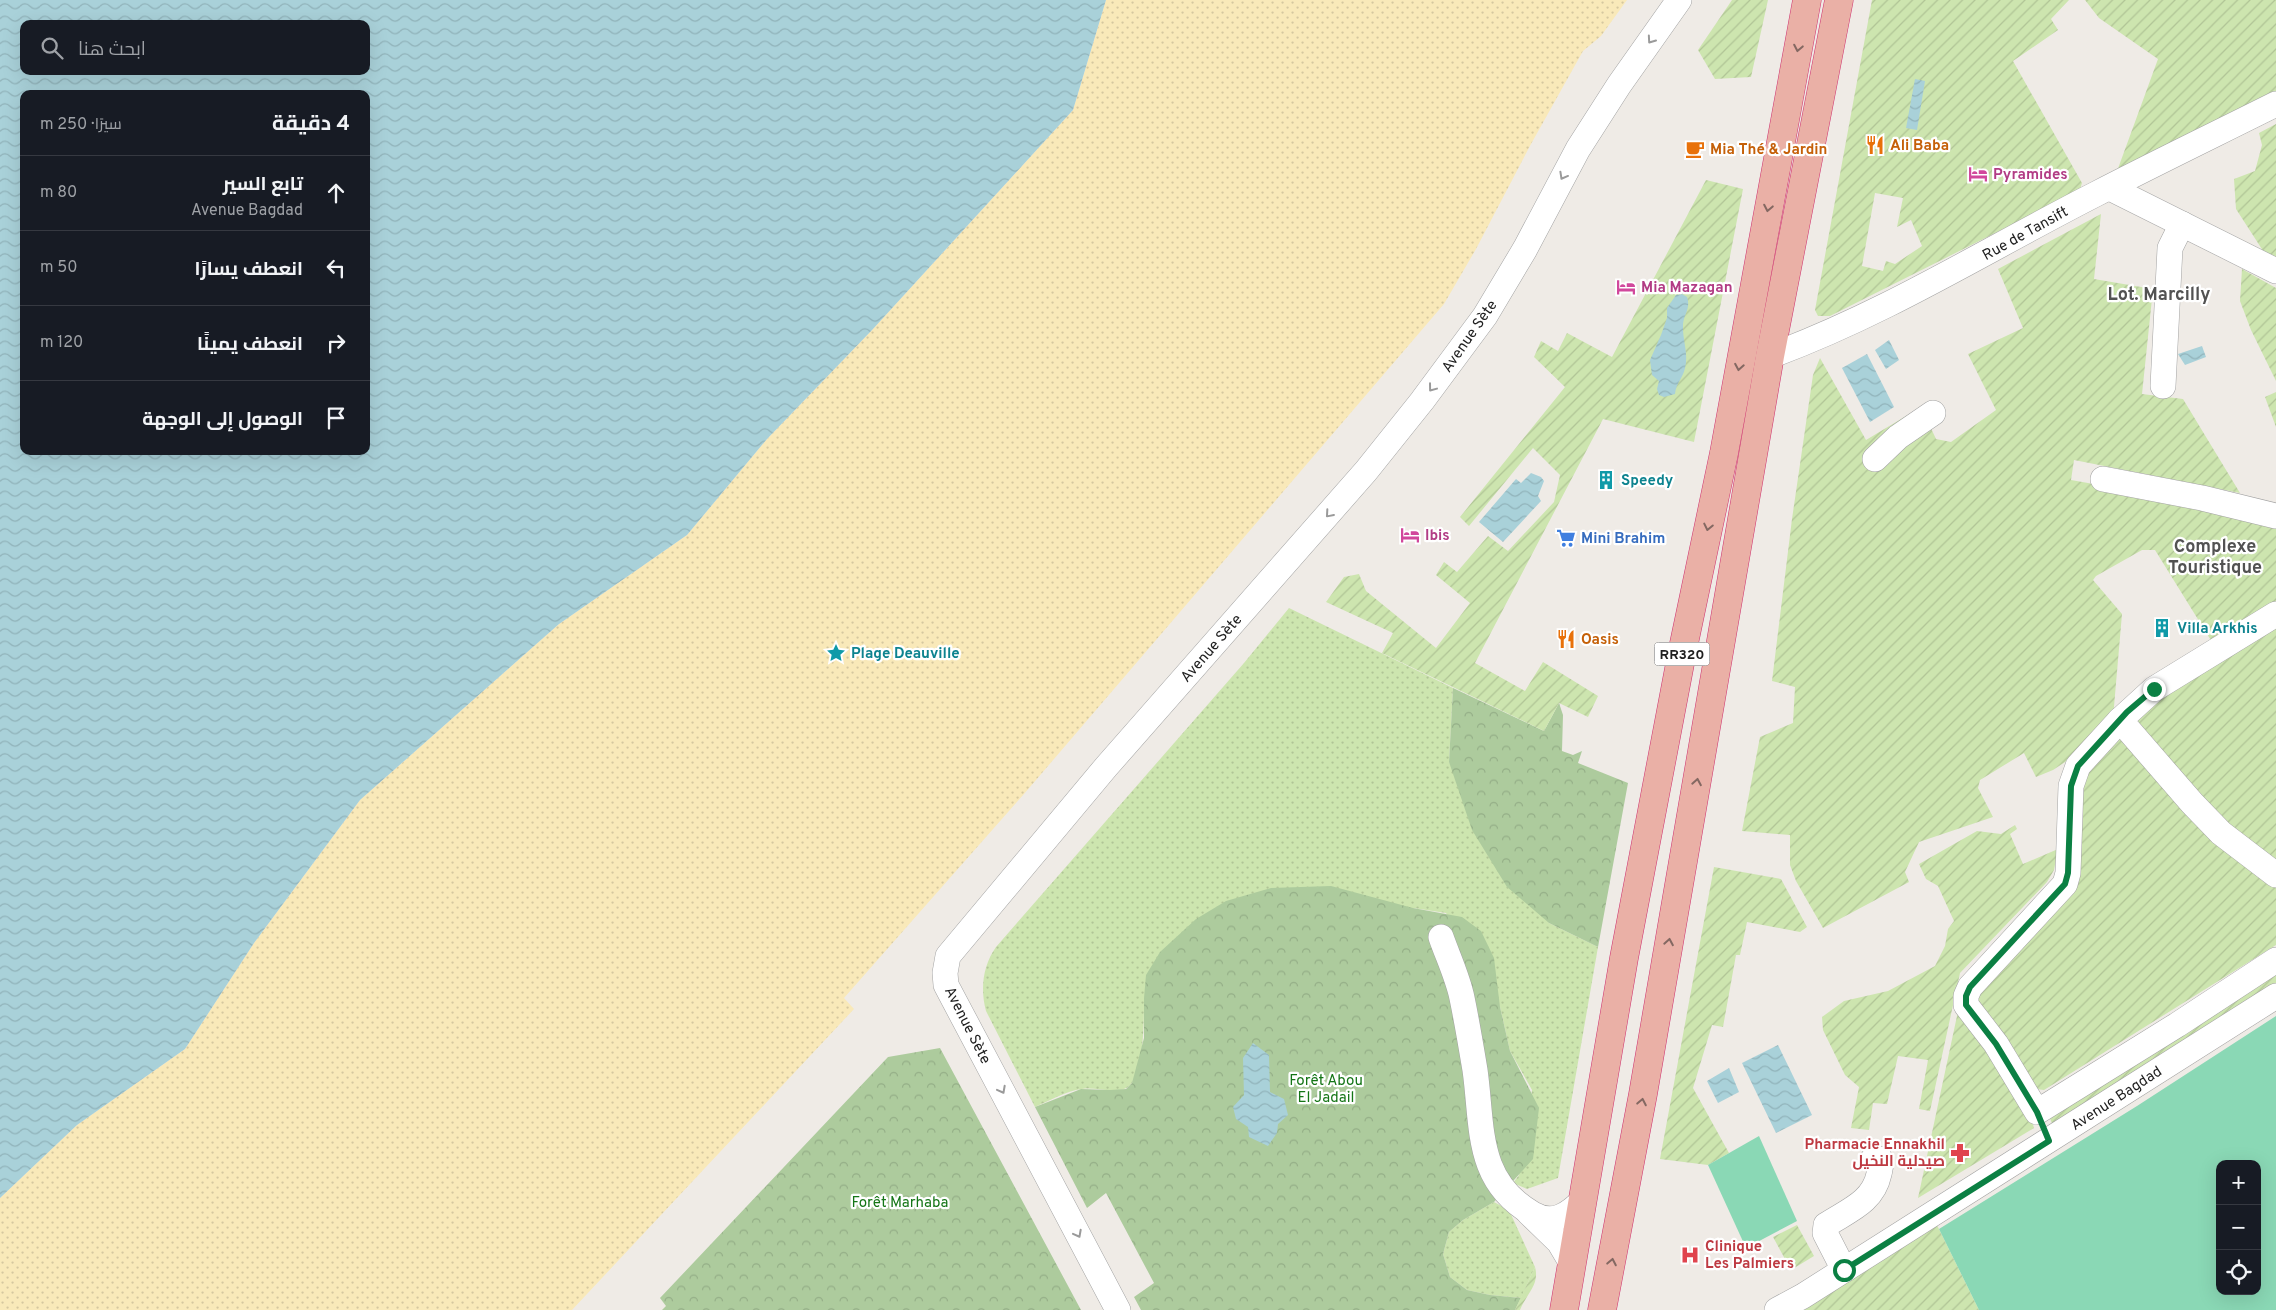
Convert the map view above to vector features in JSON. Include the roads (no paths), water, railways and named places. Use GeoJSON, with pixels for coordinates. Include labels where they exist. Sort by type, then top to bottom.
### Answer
{"type":"FeatureCollection","features":[{"type":"Feature","properties":{"kind":"highway","name":"RR320"},"geometry":{"type":"LineString","coordinates":[[1564,1310],[1624,958],[1682,653],[1724,453],[1808,0]]}},
{"type":"Feature","properties":{"kind":"highway","name":"RR320"},"geometry":{"type":"LineString","coordinates":[[1602,1310],[1644,1094],[1770,356],[1839,0]]}},
{"type":"Feature","properties":{"kind":"street","name":"Avenue Sète"},"geometry":{"type":"LineString","coordinates":[[1118,1310],[946,985],[945,973],[948,956],[1106,767],[1366,471],[1422,402],[1485,316],[1525,249],[1578,149],[1619,85],[1680,0]]}},
{"type":"Feature","properties":{"kind":"street","name":"Rue de Tansift"},"geometry":{"type":"LineString","coordinates":[[1770,356],[1822,335],[1921,288],[2110,188],[2276,104]]}},
{"type":"Feature","properties":{"kind":"street"},"geometry":{"type":"LineString","coordinates":[[2110,188],[2276,271]]}},
{"type":"Feature","properties":{"kind":"street"},"geometry":{"type":"LineString","coordinates":[[2163,386],[2163,347],[2170,248],[2182,224]]}},
{"type":"Feature","properties":{"kind":"street"},"geometry":{"type":"LineString","coordinates":[[1875,459],[1898,437],[1933,413]]}},
{"type":"Feature","properties":{"kind":"street"},"geometry":{"type":"LineString","coordinates":[[2103,479],[2185,494],[2276,516]]}},
{"type":"Feature","properties":{"kind":"street"},"geometry":{"type":"LineString","coordinates":[[2049,1141],[2037,1112],[1996,1044],[1966,1005],[1966,996],[1970,987],[2065,884],[2068,873],[2071,786],[2073,774],[2078,766],[2120,720],[2154,689],[2276,614]]}},
{"type":"Feature","properties":{"kind":"street"},"geometry":{"type":"LineString","coordinates":[[2120,720],[2192,803],[2221,833],[2276,876]]}},
{"type":"Feature","properties":{"kind":"street"},"geometry":{"type":"LineString","coordinates":[[1442,937],[1462,995],[1475,1070],[1483,1147],[1496,1181],[1505,1193],[1559,1242],[1572,1264]]}},
{"type":"Feature","properties":{"kind":"street"},"geometry":{"type":"LineString","coordinates":[[2037,1112],[2177,1025],[2276,960]]}},
{"type":"Feature","properties":{"kind":"street","name":"Avenue Bagdad"},"geometry":{"type":"LineString","coordinates":[[1777,1310],[1844,1270],[2276,996]]}},
{"type":"Feature","properties":{"kind":"street"},"geometry":{"type":"LineString","coordinates":[[1844,1270],[1825,1233],[1826,1225],[1870,1196],[1876,1186],[1881,1163],[1880,1159],[1873,1158]]}},
{"type":"Feature","properties":{"kind":"street"},"geometry":{"type":"LineString","coordinates":[[1527,1211],[1537,1217],[1549,1219],[1561,1217],[1570,1213],[1582,1200]]}},
{"type":"Feature","properties":{"kind":"water"},"geometry":{"type":"Polygon","coordinates":[[[0,0],[1106,0],[1073,110],[873,329],[767,439],[687,535],[559,624],[360,800],[254,943],[185,1049],[77,1125],[0,1198],[0,0]]]}},
{"type":"Feature","properties":{"kind":"water"},"geometry":{"type":"Polygon","coordinates":[[[1915,79],[1925,81],[1917,130],[1906,128],[1915,79]]]}},
{"type":"Feature","properties":{"kind":"water"},"geometry":{"type":"Polygon","coordinates":[[[1682,294],[1687,297],[1688,301],[1683,324],[1686,363],[1675,394],[1664,397],[1659,395],[1657,389],[1659,381],[1652,375],[1650,360],[1667,318],[1667,308],[1676,295],[1682,294]]]}},
{"type":"Feature","properties":{"kind":"water"},"geometry":{"type":"Polygon","coordinates":[[[1889,340],[1899,360],[1886,369],[1875,350],[1889,340]]]}},
{"type":"Feature","properties":{"kind":"water"},"geometry":{"type":"Polygon","coordinates":[[[2202,346],[2206,357],[2185,365],[2178,354],[2202,346]]]}},
{"type":"Feature","properties":{"kind":"water"},"geometry":{"type":"Polygon","coordinates":[[[1867,354],[1894,407],[1870,422],[1842,368],[1867,354]]]}},
{"type":"Feature","properties":{"kind":"water"},"geometry":{"type":"Polygon","coordinates":[[[1531,473],[1541,477],[1544,481],[1538,496],[1541,501],[1503,542],[1479,522],[1516,479],[1521,483],[1531,473]]]}},
{"type":"Feature","properties":{"kind":"water"},"geometry":{"type":"Polygon","coordinates":[[[1253,1043],[1269,1055],[1270,1092],[1284,1099],[1288,1115],[1278,1124],[1277,1133],[1268,1146],[1249,1137],[1248,1127],[1236,1119],[1233,1107],[1244,1095],[1243,1058],[1253,1043]]]}},
{"type":"Feature","properties":{"kind":"water"},"geometry":{"type":"Polygon","coordinates":[[[1778,1045],[1812,1115],[1776,1133],[1742,1063],[1778,1045]]]}},
{"type":"Feature","properties":{"kind":"water"},"geometry":{"type":"Polygon","coordinates":[[[1729,1068],[1739,1092],[1718,1103],[1707,1081],[1729,1068]]]}},
{"type":"Feature","properties":{"kind":"place","name":"Ali Baba"},"geometry":{"type":"Point","coordinates":[1875,145]}},
{"type":"Feature","properties":{"kind":"place","name":"Mia Thé & Jardin"},"geometry":{"type":"Point","coordinates":[1695,149]}},
{"type":"Feature","properties":{"kind":"place","name":"Pyramides"},"geometry":{"type":"Point","coordinates":[1978,174]}},
{"type":"Feature","properties":{"kind":"place","name":"Mia Mazagan"},"geometry":{"type":"Point","coordinates":[1626,287]}},
{"type":"Feature","properties":{"kind":"place","name":"Speedy"},"geometry":{"type":"Point","coordinates":[1606,480]}},
{"type":"Feature","properties":{"kind":"place","name":"Ibis"},"geometry":{"type":"Point","coordinates":[1410,535]}},
{"type":"Feature","properties":{"kind":"place","name":"Mini Brahim"},"geometry":{"type":"Point","coordinates":[1566,538]}},
{"type":"Feature","properties":{"kind":"place","name":"Villa Arkhis"},"geometry":{"type":"Point","coordinates":[2162,628]}},
{"type":"Feature","properties":{"kind":"place","name":"Oasis"},"geometry":{"type":"Point","coordinates":[1566,639]}},
{"type":"Feature","properties":{"kind":"place","name":"Plage Deauville"},"geometry":{"type":"Point","coordinates":[836,653]}},
{"type":"Feature","properties":{"kind":"place","name":"Pharmacie Ennakhil صيدلية النخيل"},"geometry":{"type":"Point","coordinates":[1960,1153]}},
{"type":"Feature","properties":{"kind":"place","name":"Clinique Les Palmiers"},"geometry":{"type":"Point","coordinates":[1690,1255]}},
{"type":"Feature","properties":{"kind":"district","name":"Lot. Marcilly"},"geometry":{"type":"Point","coordinates":[2159,294]}},
{"type":"Feature","properties":{"kind":"district","name":"Complexe Touristique"},"geometry":{"type":"Point","coordinates":[2215,556]}},
{"type":"Feature","properties":{"kind":"park label","name":"Forêt Abou El Jadail"},"geometry":{"type":"Point","coordinates":[1326,1088]}},
{"type":"Feature","properties":{"kind":"park label","name":"Forêt Marhaba"},"geometry":{"type":"Point","coordinates":[900,1202]}}]}
